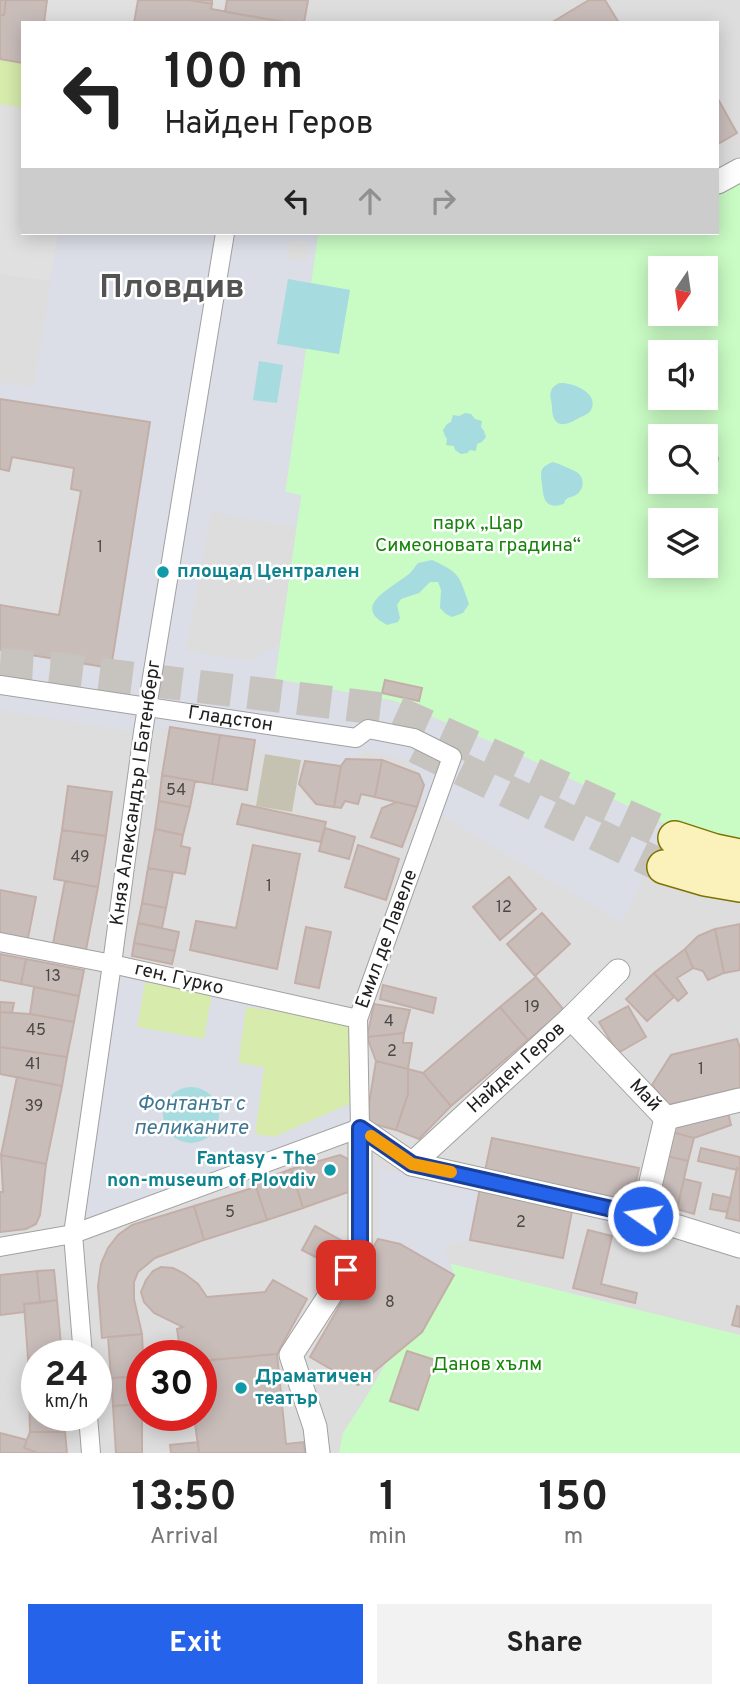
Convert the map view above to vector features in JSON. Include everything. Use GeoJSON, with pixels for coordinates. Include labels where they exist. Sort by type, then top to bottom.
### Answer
{"type":"FeatureCollection","features":[{"type":"Feature","properties":{"kind":"main road"},"geometry":{"type":"LineString","coordinates":[[740,856],[715,851],[670,852],[705,879],[740,885]]}},
{"type":"Feature","properties":{"kind":"street"},"geometry":{"type":"LineString","coordinates":[[719,181],[740,170]]}},
{"type":"Feature","properties":{"kind":"street","name":"Княз Александър I Батенберг"},"geometry":{"type":"LineString","coordinates":[[82,1340],[73,1234],[147,707],[225,235]]}},
{"type":"Feature","properties":{"kind":"street","name":"Гладстон"},"geometry":{"type":"LineString","coordinates":[[0,685],[356,738],[368,729],[414,738],[452,757]]}},
{"type":"Feature","properties":{"kind":"street","name":"Емил де Лавеле"},"geometry":{"type":"LineString","coordinates":[[360,1128],[358,1019],[452,757]]}},
{"type":"Feature","properties":{"kind":"street","name":"ген. Гурко"},"geometry":{"type":"LineString","coordinates":[[0,942],[358,1019]]}},
{"type":"Feature","properties":{"kind":"street","name":"Найден Геров"},"geometry":{"type":"LineString","coordinates":[[412,1164],[571,1018],[618,971]]}},
{"type":"Feature","properties":{"kind":"street","name":"Май"},"geometry":{"type":"LineString","coordinates":[[571,1018],[666,1118],[740,1100]]}},
{"type":"Feature","properties":{"kind":"street"},"geometry":{"type":"LineString","coordinates":[[643,1216],[666,1118]]}},
{"type":"Feature","properties":{"kind":"street"},"geometry":{"type":"LineString","coordinates":[[0,1247],[73,1234],[360,1128]]}},
{"type":"Feature","properties":{"kind":"street"},"geometry":{"type":"LineString","coordinates":[[360,1128],[412,1164],[643,1216],[740,1246]]}},
{"type":"Feature","properties":{"kind":"street"},"geometry":{"type":"LineString","coordinates":[[318,1453],[315,1427],[291,1355],[360,1249],[360,1128]]}},
{"type":"Feature","properties":{"kind":"street"},"geometry":{"type":"LineString","coordinates":[[89,1431],[91,1453]]}},
{"type":"Feature","properties":{"kind":"shaded area"},"geometry":{"type":"Polygon","coordinates":[[[0,0],[740,0],[740,1453],[0,1453],[0,0]]]}},
{"type":"Feature","properties":{"kind":"shaded area"},"geometry":{"type":"Polygon","coordinates":[[[47,0],[138,0],[134,21],[44,20],[47,0]]]}},
{"type":"Feature","properties":{"kind":"shaded area"},"geometry":{"type":"Polygon","coordinates":[[[0,104],[21,108],[21,235],[58,235],[50,281],[0,274],[0,104]]]}},
{"type":"Feature","properties":{"kind":"shaded area","name":"площад Централен"},"geometry":{"type":"Polygon","coordinates":[[[58,235],[318,235],[311,283],[288,279],[277,343],[306,348],[285,492],[301,495],[296,527],[211,512],[186,650],[247,661],[279,644],[275,679],[394,701],[510,750],[668,826],[622,922],[434,810],[417,807],[424,785],[419,774],[405,759],[367,751],[346,759],[341,766],[265,754],[254,740],[170,727],[143,732],[116,729],[0,710],[0,650],[111,668],[150,423],[0,399],[0,382],[34,387],[58,235]],[[289,240],[286,259],[307,262],[310,243],[289,240]]]}},
{"type":"Feature","properties":{"kind":"shaded area"},"geometry":{"type":"Polygon","coordinates":[[[265,754],[301,760],[292,812],[256,806],[265,754]]]}},
{"type":"Feature","properties":{"kind":"shaded area"},"geometry":{"type":"Polygon","coordinates":[[[112,964],[358,1019],[360,1128],[73,1234],[112,964]],[[145,982],[137,1027],[204,1039],[212,994],[145,982]],[[246,1007],[238,1063],[264,1067],[255,1134],[274,1137],[353,1103],[351,1021],[246,1007]],[[195,1088],[174,1138],[191,1143],[211,1097],[204,1091],[195,1088]]]}},
{"type":"Feature","properties":{"kind":"shaded area"},"geometry":{"type":"Polygon","coordinates":[[[378,1168],[480,1188],[470,1240],[445,1245],[454,1275],[400,1244],[378,1239],[378,1168]]]}},
{"type":"Feature","properties":{"kind":"green space"},"geometry":{"type":"Polygon","coordinates":[[[0,59],[21,63],[21,108],[0,104],[0,59]]]}},
{"type":"Feature","properties":{"kind":"green space","name":"парк „Цар Симеоновата градина“"},"geometry":{"type":"Polygon","coordinates":[[[740,176],[740,846],[680,831],[510,750],[394,701],[275,679],[301,496],[285,493],[306,348],[339,353],[350,290],[311,283],[318,235],[719,235],[719,188],[740,176]]]}},
{"type":"Feature","properties":{"kind":"green space"},"geometry":{"type":"Polygon","coordinates":[[[145,982],[212,994],[204,1039],[137,1027],[145,982]]]}},
{"type":"Feature","properties":{"kind":"green space"},"geometry":{"type":"Polygon","coordinates":[[[246,1007],[351,1021],[353,1102],[274,1137],[255,1134],[264,1068],[238,1064],[246,1007]]]}},
{"type":"Feature","properties":{"kind":"green space","name":"Данов хълм"},"geometry":{"type":"Polygon","coordinates":[[[444,1262],[740,1335],[740,1453],[339,1453],[343,1433],[444,1262]]]}},
{"type":"Feature","properties":{"kind":"water"},"geometry":{"type":"Polygon","coordinates":[[[288,279],[350,290],[339,354],[277,344],[288,279]]]}},
{"type":"Feature","properties":{"kind":"water"},"geometry":{"type":"Polygon","coordinates":[[[259,361],[283,365],[277,403],[253,400],[259,361]]]}},
{"type":"Feature","properties":{"kind":"water"},"geometry":{"type":"Polygon","coordinates":[[[559,383],[577,386],[588,393],[593,404],[590,412],[567,424],[556,422],[550,395],[559,383]]]}},
{"type":"Feature","properties":{"kind":"water"},"geometry":{"type":"Polygon","coordinates":[[[465,413],[482,421],[481,427],[486,437],[477,444],[476,451],[470,450],[461,454],[454,446],[446,445],[447,439],[443,430],[451,422],[453,415],[465,413]]]}},
{"type":"Feature","properties":{"kind":"water"},"geometry":{"type":"Polygon","coordinates":[[[553,462],[578,473],[583,482],[577,494],[554,506],[545,499],[541,476],[543,468],[553,462]]]}},
{"type":"Feature","properties":{"kind":"water"},"geometry":{"type":"Polygon","coordinates":[[[432,560],[448,568],[460,581],[469,604],[463,613],[452,617],[446,614],[440,608],[441,590],[438,582],[430,582],[419,593],[401,599],[397,605],[400,618],[398,622],[387,625],[376,618],[372,610],[379,596],[411,572],[418,563],[432,560]]]}},
{"type":"Feature","properties":{"kind":"water","name":"Фонтанът с пеликаните"},"geometry":{"type":"Polygon","coordinates":[[[191,1087],[202,1089],[211,1095],[217,1104],[217,1126],[211,1135],[202,1141],[191,1143],[180,1141],[171,1135],[165,1126],[163,1115],[165,1104],[171,1095],[180,1089],[191,1087]]]}},
{"type":"Feature","properties":{"kind":"building"},"geometry":{"type":"Polygon","coordinates":[[[0,0],[6,0],[4,15],[0,15],[0,0]]]}},
{"type":"Feature","properties":{"kind":"building"},"geometry":{"type":"Polygon","coordinates":[[[6,0],[47,0],[44,21],[21,21],[21,63],[0,59],[0,15],[4,15],[6,0]]]}},
{"type":"Feature","properties":{"kind":"building"},"geometry":{"type":"Polygon","coordinates":[[[138,0],[189,0],[212,4],[211,9],[279,21],[134,21],[138,0]]]}},
{"type":"Feature","properties":{"kind":"building"},"geometry":{"type":"Polygon","coordinates":[[[189,0],[212,0],[212,4],[189,0]]]}},
{"type":"Feature","properties":{"kind":"building"},"geometry":{"type":"Polygon","coordinates":[[[227,0],[308,0],[304,21],[278,21],[225,12],[227,0]]]}},
{"type":"Feature","properties":{"kind":"building"},"geometry":{"type":"Polygon","coordinates":[[[589,0],[605,0],[618,21],[554,21],[589,0]]]}},
{"type":"Feature","properties":{"kind":"building"},"geometry":{"type":"Polygon","coordinates":[[[719,101],[737,133],[719,143],[719,101]]]}},
{"type":"Feature","properties":{"kind":"building"},"geometry":{"type":"Polygon","coordinates":[[[0,399],[150,422],[111,668],[0,650],[0,605],[59,615],[81,491],[71,489],[74,468],[12,457],[9,471],[0,469],[0,399]]]}},
{"type":"Feature","properties":{"kind":"building"},"geometry":{"type":"Polygon","coordinates":[[[385,680],[422,688],[419,701],[382,693],[385,680]]]}},
{"type":"Feature","properties":{"kind":"building"},"geometry":{"type":"Polygon","coordinates":[[[170,727],[220,735],[212,784],[162,775],[170,727]]]}},
{"type":"Feature","properties":{"kind":"building"},"geometry":{"type":"Polygon","coordinates":[[[220,735],[255,740],[247,790],[212,784],[220,735]]]}},
{"type":"Feature","properties":{"kind":"building"},"geometry":{"type":"Polygon","coordinates":[[[346,759],[382,760],[375,797],[361,794],[358,804],[345,801],[341,808],[334,807],[341,766],[346,759]]]}},
{"type":"Feature","properties":{"kind":"building"},"geometry":{"type":"Polygon","coordinates":[[[382,760],[419,774],[424,785],[417,807],[375,797],[382,760]]]}},
{"type":"Feature","properties":{"kind":"building"},"geometry":{"type":"Polygon","coordinates":[[[305,761],[341,766],[334,807],[316,804],[299,784],[305,761]]]}},
{"type":"Feature","properties":{"kind":"building"},"geometry":{"type":"Polygon","coordinates":[[[162,775],[195,781],[190,807],[159,801],[162,775]]]}},
{"type":"Feature","properties":{"kind":"building"},"geometry":{"type":"Polygon","coordinates":[[[68,786],[112,792],[106,836],[62,830],[68,786]]]}},
{"type":"Feature","properties":{"kind":"building"},"geometry":{"type":"Polygon","coordinates":[[[159,801],[190,807],[183,835],[155,829],[159,801]]]}},
{"type":"Feature","properties":{"kind":"building"},"geometry":{"type":"Polygon","coordinates":[[[397,802],[417,807],[402,847],[371,837],[382,808],[397,802]]]}},
{"type":"Feature","properties":{"kind":"building"},"geometry":{"type":"Polygon","coordinates":[[[242,804],[326,822],[321,842],[237,824],[242,804]]]}},
{"type":"Feature","properties":{"kind":"building"},"geometry":{"type":"Polygon","coordinates":[[[325,828],[355,837],[349,859],[319,851],[325,828]]]}},
{"type":"Feature","properties":{"kind":"building"},"geometry":{"type":"Polygon","coordinates":[[[155,829],[183,835],[181,846],[190,848],[185,874],[148,868],[155,829]]]}},
{"type":"Feature","properties":{"kind":"building"},"geometry":{"type":"Polygon","coordinates":[[[62,830],[106,836],[98,887],[54,879],[62,830]]]}},
{"type":"Feature","properties":{"kind":"building"},"geometry":{"type":"Polygon","coordinates":[[[253,845],[300,854],[277,969],[190,950],[196,921],[236,928],[253,845]]]}},
{"type":"Feature","properties":{"kind":"building"},"geometry":{"type":"Polygon","coordinates":[[[358,845],[399,859],[386,900],[345,887],[358,845]]]}},
{"type":"Feature","properties":{"kind":"building"},"geometry":{"type":"Polygon","coordinates":[[[148,868],[173,872],[166,908],[142,903],[148,868]]]}},
{"type":"Feature","properties":{"kind":"building"},"geometry":{"type":"Polygon","coordinates":[[[509,877],[536,909],[500,940],[473,907],[509,877]]]}},
{"type":"Feature","properties":{"kind":"building"},"geometry":{"type":"Polygon","coordinates":[[[65,881],[98,887],[86,950],[53,944],[65,881]]]}},
{"type":"Feature","properties":{"kind":"building"},"geometry":{"type":"Polygon","coordinates":[[[0,890],[36,897],[27,943],[0,937],[0,890]]]}},
{"type":"Feature","properties":{"kind":"building"},"geometry":{"type":"Polygon","coordinates":[[[142,903],[166,908],[162,928],[138,923],[142,903]]]}},
{"type":"Feature","properties":{"kind":"building"},"geometry":{"type":"Polygon","coordinates":[[[542,913],[570,944],[535,976],[507,944],[542,913]]]}},
{"type":"Feature","properties":{"kind":"building"},"geometry":{"type":"Polygon","coordinates":[[[138,923],[179,932],[175,951],[134,943],[138,923]]]}},
{"type":"Feature","properties":{"kind":"building"},"geometry":{"type":"Polygon","coordinates":[[[740,924],[740,970],[724,973],[715,929],[740,924]]]}},
{"type":"Feature","properties":{"kind":"building"},"geometry":{"type":"Polygon","coordinates":[[[306,927],[331,932],[319,988],[295,983],[306,927]]]}},
{"type":"Feature","properties":{"kind":"building"},"geometry":{"type":"Polygon","coordinates":[[[715,929],[724,973],[708,980],[703,971],[693,968],[685,949],[698,936],[715,929]]]}},
{"type":"Feature","properties":{"kind":"building"},"geometry":{"type":"Polygon","coordinates":[[[134,943],[175,951],[172,964],[132,956],[134,943]]]}},
{"type":"Feature","properties":{"kind":"building"},"geometry":{"type":"Polygon","coordinates":[[[685,949],[693,968],[677,978],[687,993],[678,1001],[654,973],[685,949]]]}},
{"type":"Feature","properties":{"kind":"building"},"geometry":{"type":"Polygon","coordinates":[[[0,954],[26,959],[21,984],[0,980],[0,954]]]}},
{"type":"Feature","properties":{"kind":"building"},"geometry":{"type":"Polygon","coordinates":[[[26,959],[84,970],[79,996],[21,984],[26,959]]]}},
{"type":"Feature","properties":{"kind":"building"},"geometry":{"type":"Polygon","coordinates":[[[654,973],[674,997],[647,1021],[626,999],[654,973]]]}},
{"type":"Feature","properties":{"kind":"building"},"geometry":{"type":"Polygon","coordinates":[[[536,977],[564,1010],[528,1040],[500,1007],[536,977]]]}},
{"type":"Feature","properties":{"kind":"building"},"geometry":{"type":"Polygon","coordinates":[[[383,985],[436,998],[433,1013],[380,999],[383,985]]]}},
{"type":"Feature","properties":{"kind":"building"},"geometry":{"type":"Polygon","coordinates":[[[34,987],[79,996],[74,1022],[30,1014],[34,987]]]}},
{"type":"Feature","properties":{"kind":"building"},"geometry":{"type":"Polygon","coordinates":[[[0,1002],[14,1003],[12,1013],[0,1012],[0,1002]]]}},
{"type":"Feature","properties":{"kind":"building"},"geometry":{"type":"Polygon","coordinates":[[[374,1004],[410,1010],[404,1033],[367,1037],[374,1004]]]}},
{"type":"Feature","properties":{"kind":"building"},"geometry":{"type":"Polygon","coordinates":[[[628,1006],[646,1037],[618,1053],[599,1022],[628,1006]]]}},
{"type":"Feature","properties":{"kind":"building"},"geometry":{"type":"Polygon","coordinates":[[[500,1007],[528,1040],[451,1106],[423,1073],[500,1007]]]}},
{"type":"Feature","properties":{"kind":"building"},"geometry":{"type":"Polygon","coordinates":[[[0,1012],[74,1022],[67,1057],[0,1047],[0,1012]]]}},
{"type":"Feature","properties":{"kind":"building"},"geometry":{"type":"Polygon","coordinates":[[[404,1033],[403,1043],[412,1043],[408,1069],[376,1061],[367,1037],[404,1033]]]}},
{"type":"Feature","properties":{"kind":"building"},"geometry":{"type":"Polygon","coordinates":[[[737,1039],[740,1048],[740,1088],[668,1105],[652,1085],[671,1055],[737,1039]]]}},
{"type":"Feature","properties":{"kind":"building"},"geometry":{"type":"Polygon","coordinates":[[[0,1047],[67,1057],[62,1086],[0,1074],[0,1047]]]}},
{"type":"Feature","properties":{"kind":"building"},"geometry":{"type":"Polygon","coordinates":[[[376,1061],[408,1069],[408,1094],[396,1130],[366,1122],[376,1061]]]}},
{"type":"Feature","properties":{"kind":"building"},"geometry":{"type":"Polygon","coordinates":[[[408,1069],[423,1073],[451,1106],[419,1139],[396,1130],[408,1094],[408,1069]]]}},
{"type":"Feature","properties":{"kind":"building"},"geometry":{"type":"Polygon","coordinates":[[[17,1077],[62,1086],[46,1164],[1,1155],[17,1077]]]}},
{"type":"Feature","properties":{"kind":"building"},"geometry":{"type":"Polygon","coordinates":[[[727,1108],[731,1125],[694,1138],[672,1132],[675,1120],[727,1108]]]}},
{"type":"Feature","properties":{"kind":"building"},"geometry":{"type":"Polygon","coordinates":[[[672,1132],[694,1138],[688,1161],[667,1156],[672,1132]]]}},
{"type":"Feature","properties":{"kind":"building"},"geometry":{"type":"Polygon","coordinates":[[[492,1138],[639,1168],[632,1201],[485,1171],[492,1138]]]}},
{"type":"Feature","properties":{"kind":"building"},"geometry":{"type":"Polygon","coordinates":[[[701,1148],[740,1157],[740,1169],[698,1161],[701,1148]]]}},
{"type":"Feature","properties":{"kind":"building"},"geometry":{"type":"Polygon","coordinates":[[[1,1155],[46,1164],[40,1215],[36,1224],[26,1229],[0,1232],[0,1192],[3,1192],[1,1155]]]}},
{"type":"Feature","properties":{"kind":"building"},"geometry":{"type":"Polygon","coordinates":[[[340,1155],[352,1161],[351,1191],[303,1208],[291,1169],[340,1155]]]}},
{"type":"Feature","properties":{"kind":"building"},"geometry":{"type":"Polygon","coordinates":[[[667,1156],[688,1161],[677,1209],[655,1205],[667,1156]]]}},
{"type":"Feature","properties":{"kind":"building"},"geometry":{"type":"Polygon","coordinates":[[[737,1168],[740,1169],[740,1221],[726,1218],[737,1168]]]}},
{"type":"Feature","properties":{"kind":"building"},"geometry":{"type":"Polygon","coordinates":[[[291,1169],[303,1208],[267,1220],[255,1183],[291,1169]]]}},
{"type":"Feature","properties":{"kind":"building"},"geometry":{"type":"Polygon","coordinates":[[[684,1179],[701,1183],[694,1214],[677,1209],[684,1179]]]}},
{"type":"Feature","properties":{"kind":"building"},"geometry":{"type":"Polygon","coordinates":[[[256,1187],[267,1220],[204,1240],[194,1206],[256,1187]]]}},
{"type":"Feature","properties":{"kind":"building"},"geometry":{"type":"Polygon","coordinates":[[[480,1188],[573,1206],[563,1258],[470,1240],[480,1188]]]}},
{"type":"Feature","properties":{"kind":"building"},"geometry":{"type":"Polygon","coordinates":[[[713,1194],[731,1198],[727,1212],[710,1209],[713,1194]]]}},
{"type":"Feature","properties":{"kind":"building"},"geometry":{"type":"Polygon","coordinates":[[[194,1206],[204,1240],[155,1258],[138,1272],[134,1282],[134,1299],[142,1334],[102,1338],[98,1286],[101,1264],[108,1248],[118,1235],[132,1225],[194,1206]]]}},
{"type":"Feature","properties":{"kind":"building"},"geometry":{"type":"Polygon","coordinates":[[[315,1226],[346,1243],[333,1266],[302,1250],[315,1226]]]}},
{"type":"Feature","properties":{"kind":"building"},"geometry":{"type":"Polygon","coordinates":[[[588,1230],[612,1236],[601,1284],[637,1293],[635,1303],[573,1288],[588,1230]]]}},
{"type":"Feature","properties":{"kind":"building"},"geometry":{"type":"Polygon","coordinates":[[[378,1239],[400,1244],[454,1275],[422,1332],[358,1385],[310,1357],[378,1239]]]}},
{"type":"Feature","properties":{"kind":"building"},"geometry":{"type":"Polygon","coordinates":[[[161,1267],[173,1268],[198,1284],[207,1297],[265,1292],[273,1280],[307,1299],[277,1354],[217,1360],[217,1340],[179,1340],[177,1329],[183,1327],[154,1313],[144,1302],[141,1292],[153,1271],[161,1267]]]}},
{"type":"Feature","properties":{"kind":"building"},"geometry":{"type":"Polygon","coordinates":[[[54,1270],[57,1300],[40,1303],[37,1271],[54,1270]]]}},
{"type":"Feature","properties":{"kind":"building"},"geometry":{"type":"Polygon","coordinates":[[[37,1271],[40,1303],[24,1304],[25,1312],[0,1315],[0,1275],[37,1271]]]}},
{"type":"Feature","properties":{"kind":"building"},"geometry":{"type":"Polygon","coordinates":[[[57,1300],[61,1340],[27,1340],[24,1304],[57,1300]]]}},
{"type":"Feature","properties":{"kind":"building"},"geometry":{"type":"Polygon","coordinates":[[[737,1306],[740,1307],[740,1327],[732,1325],[737,1306]]]}},
{"type":"Feature","properties":{"kind":"building"},"geometry":{"type":"Polygon","coordinates":[[[142,1334],[142,1340],[126,1340],[126,1377],[112,1378],[112,1340],[108,1340],[108,1337],[142,1334]]]}},
{"type":"Feature","properties":{"kind":"building"},"geometry":{"type":"Polygon","coordinates":[[[407,1351],[435,1360],[418,1410],[390,1401],[407,1351]]]}},
{"type":"Feature","properties":{"kind":"building","name":"Драматичен театър"},"geometry":{"type":"Polygon","coordinates":[[[277,1354],[286,1444],[304,1442],[305,1453],[199,1453],[196,1431],[217,1431],[217,1360],[277,1354]]]}},
{"type":"Feature","properties":{"kind":"building"},"geometry":{"type":"Polygon","coordinates":[[[126,1377],[126,1405],[113,1406],[112,1378],[126,1377]]]}},
{"type":"Feature","properties":{"kind":"building"},"geometry":{"type":"Polygon","coordinates":[[[126,1405],[126,1431],[142,1431],[142,1453],[116,1453],[113,1406],[126,1405]]]}},
{"type":"Feature","properties":{"kind":"building"},"geometry":{"type":"Polygon","coordinates":[[[30,1431],[65,1431],[65,1432],[30,1431]]]}},
{"type":"Feature","properties":{"kind":"building"},"geometry":{"type":"Polygon","coordinates":[[[30,1432],[65,1432],[67,1453],[38,1453],[24,1448],[30,1432]]]}},
{"type":"Feature","properties":{"kind":"building"},"geometry":{"type":"Polygon","coordinates":[[[0,1433],[27,1440],[24,1448],[38,1453],[0,1453],[0,1433]]]}},
{"type":"Feature","properties":{"kind":"building"},"geometry":{"type":"Polygon","coordinates":[[[198,1442],[199,1453],[171,1453],[170,1445],[198,1442]]]}},
{"type":"Feature","properties":{"kind":"tunnel"},"geometry":{"type":"LineString","coordinates":[[0,665],[50,668],[392,710],[675,838]]}},
{"type":"Feature","properties":{"kind":"tunnel"},"geometry":{"type":"LineString","coordinates":[[416,747],[664,867]]}},
{"type":"Feature","properties":{"kind":"slow traffic"},"geometry":{"type":"LineString","coordinates":[[371,1136],[412,1164],[451,1172]]}},
{"type":"Feature","properties":{"kind":"place","name":"площад Централен"},"geometry":{"type":"Point","coordinates":[163,572]}},
{"type":"Feature","properties":{"kind":"place","name":"Fantasy - The non-museum of Plovdiv"},"geometry":{"type":"Point","coordinates":[330,1170]}},
{"type":"Feature","properties":{"kind":"place","name":"Драматичен театър"},"geometry":{"type":"Point","coordinates":[241,1388]}},
{"type":"Feature","properties":{"kind":"district","name":"Пловдив"},"geometry":{"type":"Point","coordinates":[172,289]}},
{"type":"Feature","properties":{"kind":"route"},"geometry":{"type":"LineString","coordinates":[[346,1270],[360,1249],[360,1128],[412,1164],[643,1216]]}}]}
